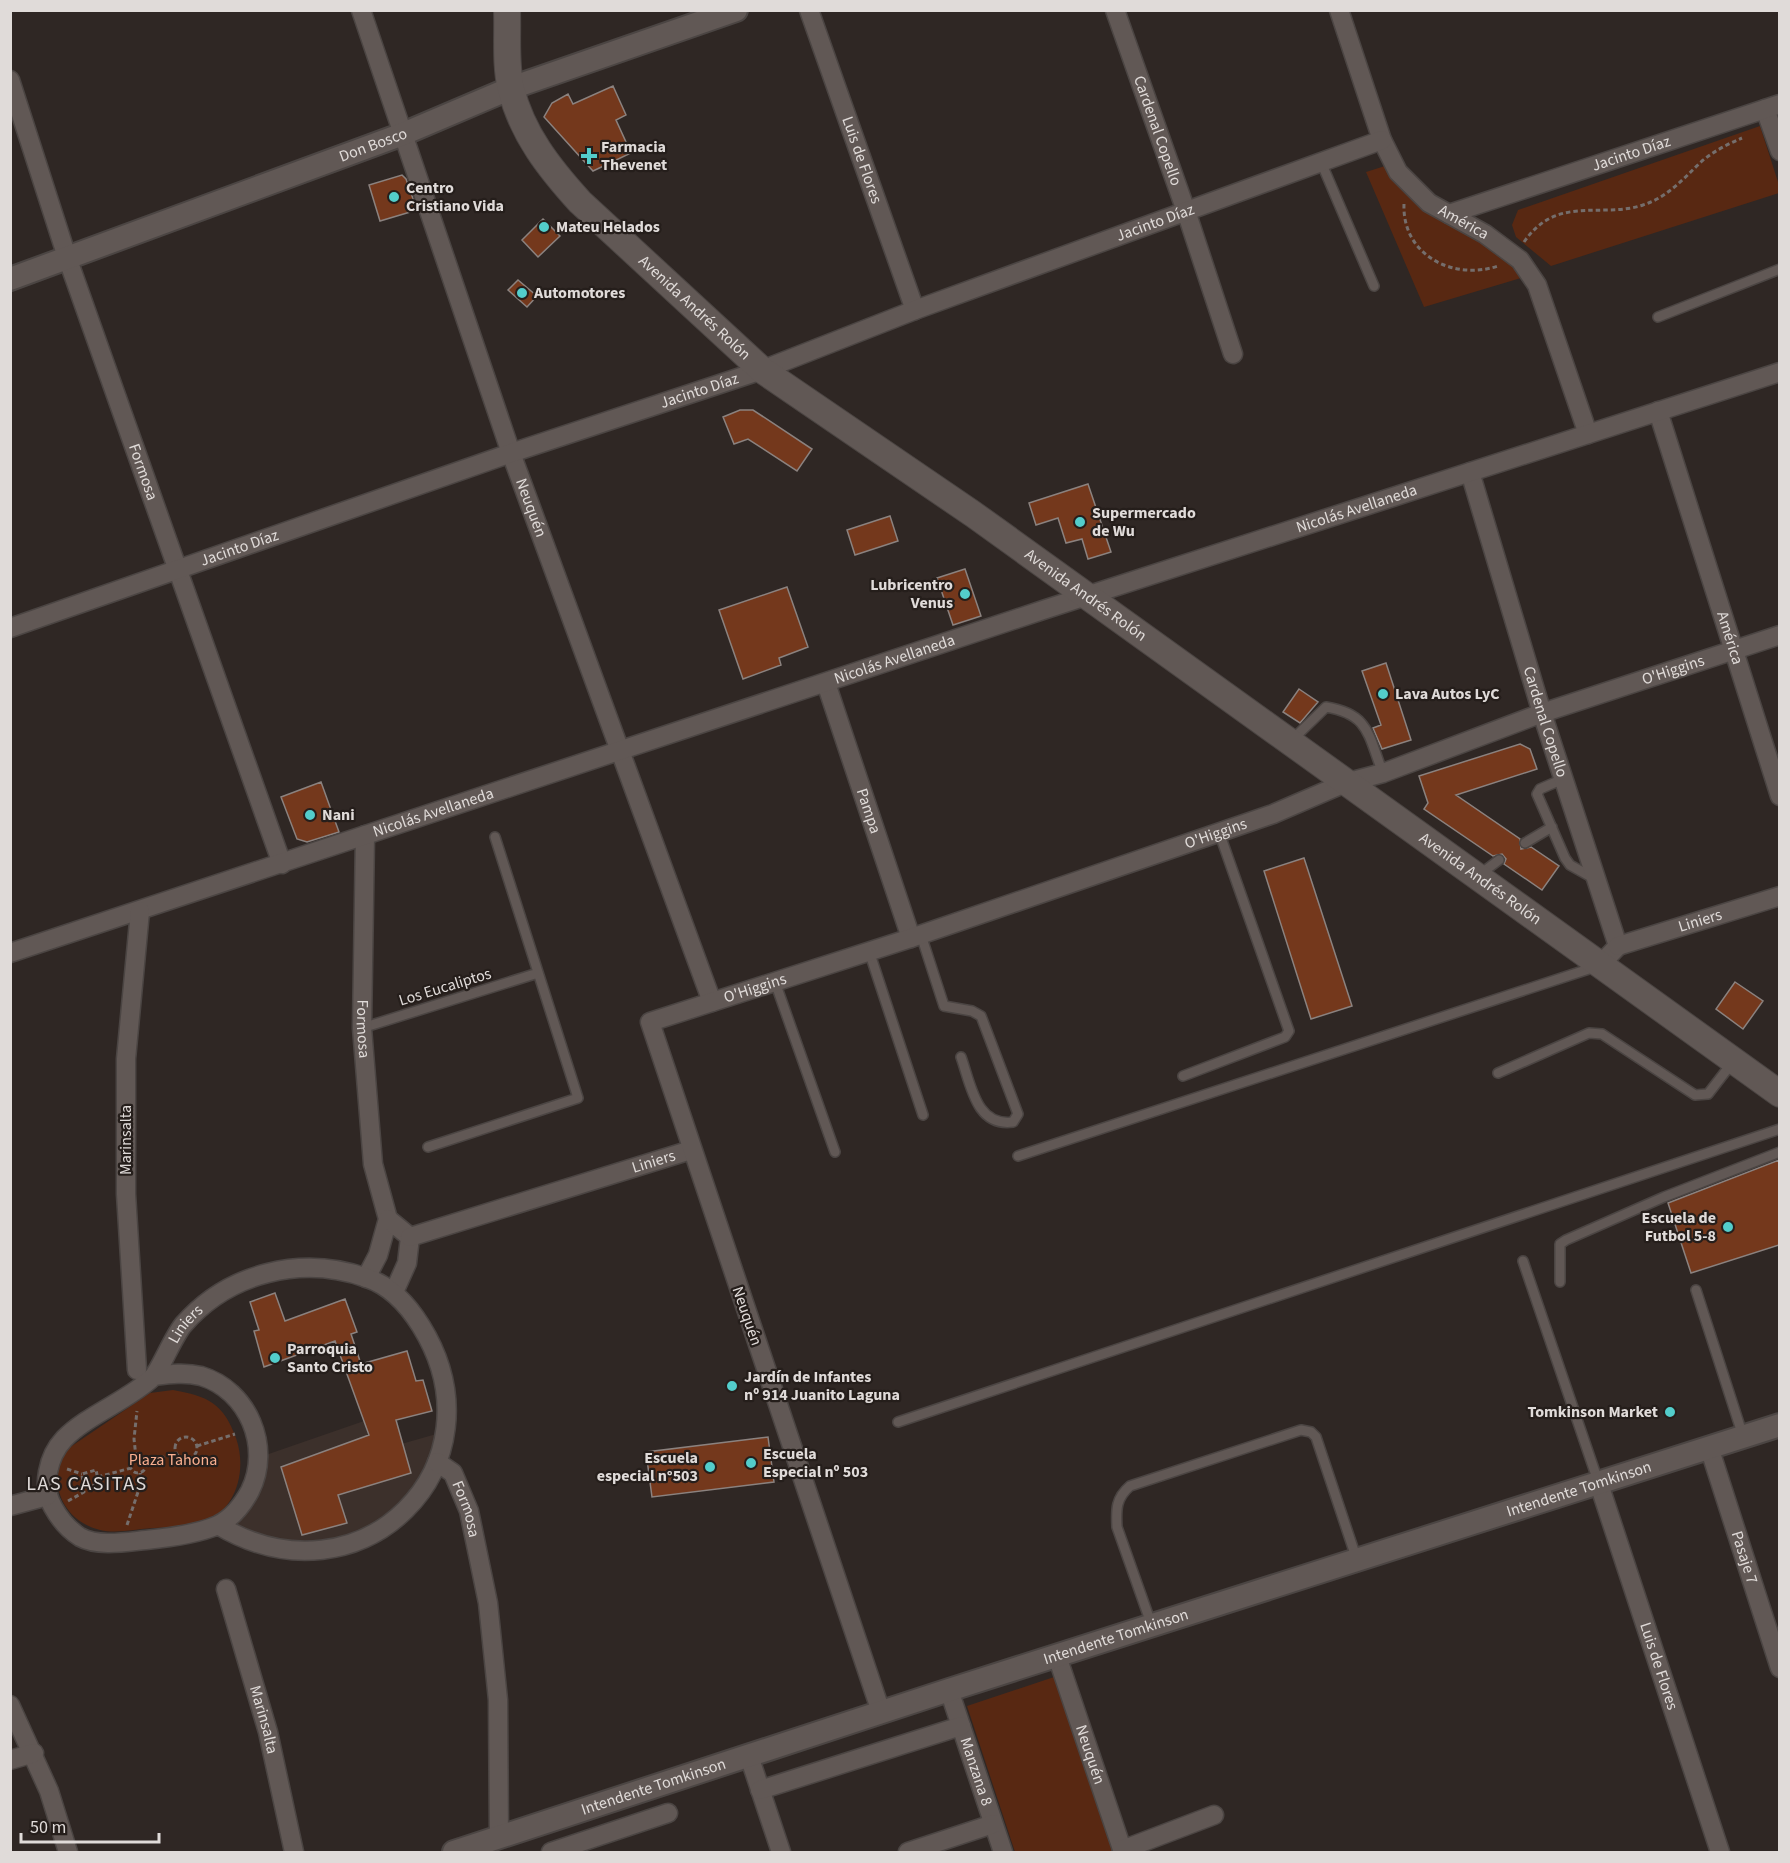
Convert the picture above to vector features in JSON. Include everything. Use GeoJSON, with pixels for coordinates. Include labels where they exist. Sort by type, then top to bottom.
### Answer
{"type":"FeatureCollection","features":[{"type":"Feature","properties":{"kind":"main road","name":"Avenida Andrés Rolón"},"geometry":{"type":"LineString","coordinates":[[507,10],[511,88],[533,142],[554,173],[580,202],[762,370],[973,514],[1779,1094]]}},
{"type":"Feature","properties":{"kind":"street","name":"Neuquén"},"geometry":{"type":"LineString","coordinates":[[361,10],[511,453],[712,1002]]}},
{"type":"Feature","properties":{"kind":"street","name":"Don Bosco"},"geometry":{"type":"LineString","coordinates":[[10,279],[403,134],[511,88],[735,10]]}},
{"type":"Feature","properties":{"kind":"street","name":"Luis de Flores"},"geometry":{"type":"LineString","coordinates":[[810,10],[915,310]]}},
{"type":"Feature","properties":{"kind":"street","name":"Cardenal Copello"},"geometry":{"type":"LineString","coordinates":[[1115,10],[1186,211],[1233,354]]}},
{"type":"Feature","properties":{"kind":"street","name":"América"},"geometry":{"type":"LineString","coordinates":[[1339,10],[1382,140],[1398,172],[1429,203],[1485,234],[1514,255],[1537,285],[1588,434]]}},
{"type":"Feature","properties":{"kind":"street","name":"Formosa"},"geometry":{"type":"LineString","coordinates":[[10,80],[67,257],[282,864]]}},
{"type":"Feature","properties":{"kind":"street","name":"Jacinto Díaz"},"geometry":{"type":"LineString","coordinates":[[1449,214],[1772,112]]}},
{"type":"Feature","properties":{"kind":"street"},"geometry":{"type":"LineString","coordinates":[[1772,112],[1779,151]]}},
{"type":"Feature","properties":{"kind":"street","name":"Jacinto Díaz"},"geometry":{"type":"LineString","coordinates":[[10,628],[511,453],[762,370],[915,310],[1382,140]]}},
{"type":"Feature","properties":{"kind":"street","name":"Nicolás Avellaneda"},"geometry":{"type":"LineString","coordinates":[[10,953],[1087,596],[1779,372]]}},
{"type":"Feature","properties":{"kind":"street","name":"América"},"geometry":{"type":"LineString","coordinates":[[1658,411],[1779,796]]}},
{"type":"Feature","properties":{"kind":"street","name":"Cardenal Copello"},"geometry":{"type":"LineString","coordinates":[[1470,472],[1542,713],[1618,946]]}},
{"type":"Feature","properties":{"kind":"street","name":"O'Higgins"},"geometry":{"type":"LineString","coordinates":[[650,1022],[916,937],[1311,800],[1345,783],[1383,773],[1542,713],[1779,635]]}},
{"type":"Feature","properties":{"kind":"street","name":"Pampa"},"geometry":{"type":"LineString","coordinates":[[826,683],[916,937]]}},
{"type":"Feature","properties":{"kind":"street","name":"Formosa"},"geometry":{"type":"LineString","coordinates":[[365,835],[362,1028],[373,1164],[388,1219]]}},
{"type":"Feature","properties":{"kind":"street","name":"Liniers"},"geometry":{"type":"LineString","coordinates":[[1618,946],[1779,896]]}},
{"type":"Feature","properties":{"kind":"street","name":"Marinsalta"},"geometry":{"type":"LineString","coordinates":[[141,911],[126,1059],[126,1194],[146,1375]]}},
{"type":"Feature","properties":{"kind":"street"},"geometry":{"type":"LineString","coordinates":[[1600,965],[1618,946]]}},
{"type":"Feature","properties":{"kind":"street","name":"Neuquén"},"geometry":{"type":"LineString","coordinates":[[650,1022],[881,1712]]}},
{"type":"Feature","properties":{"kind":"street","name":"Liniers"},"geometry":{"type":"LineString","coordinates":[[410,1237],[691,1150]]}},
{"type":"Feature","properties":{"kind":"street"},"geometry":{"type":"LineString","coordinates":[[218,1525],[241,1538],[265,1547],[291,1552],[318,1552],[344,1547],[368,1538],[397,1518],[426,1485],[437,1462],[445,1432],[446,1401],[441,1370],[431,1341],[415,1315],[394,1292],[407,1263],[410,1237],[388,1219],[378,1255],[366,1278]]}},
{"type":"Feature","properties":{"kind":"street","name":"Liniers"},"geometry":{"type":"LineString","coordinates":[[47,1496],[47,1475],[64,1439],[146,1375],[183,1326],[211,1300],[253,1277],[281,1269],[310,1267],[339,1270],[366,1278],[394,1292]]}},
{"type":"Feature","properties":{"kind":"street"},"geometry":{"type":"LineString","coordinates":[[10,1506],[47,1496],[59,1519],[81,1538],[116,1544],[159,1539],[218,1525],[233,1515],[245,1500],[254,1483],[258,1465],[254,1428],[243,1406],[225,1388],[203,1377],[186,1374],[146,1375]]}},
{"type":"Feature","properties":{"kind":"street","name":"Intendente Tomkinson"},"geometry":{"type":"LineString","coordinates":[[467,1851],[499,1838],[881,1712],[1779,1425]]}},
{"type":"Feature","properties":{"kind":"street","name":"Pasaje 7"},"geometry":{"type":"LineString","coordinates":[[1709,1447],[1772,1616],[1779,1668]]}},
{"type":"Feature","properties":{"kind":"street","name":"Formosa"},"geometry":{"type":"LineString","coordinates":[[437,1462],[453,1473],[469,1511],[488,1603],[498,1700],[499,1838]]}},
{"type":"Feature","properties":{"kind":"street","name":"Luis de Flores"},"geometry":{"type":"LineString","coordinates":[[1598,1481],[1720,1852]]}},
{"type":"Feature","properties":{"kind":"street","name":"Marinsalta"},"geometry":{"type":"LineString","coordinates":[[226,1589],[268,1732],[294,1852]]}},
{"type":"Feature","properties":{"kind":"street","name":"Neuquén"},"geometry":{"type":"LineString","coordinates":[[1057,1656],[1122,1851]]}},
{"type":"Feature","properties":{"kind":"street","name":"Manzana 8"},"geometry":{"type":"LineString","coordinates":[[949,1690],[1003,1852]]}},
{"type":"Feature","properties":{"kind":"street"},"geometry":{"type":"LineString","coordinates":[[10,1705],[34,1753],[68,1852]]}},
{"type":"Feature","properties":{"kind":"street"},"geometry":{"type":"LineString","coordinates":[[760,1790],[961,1726]]}},
{"type":"Feature","properties":{"kind":"street"},"geometry":{"type":"LineString","coordinates":[[10,1760],[34,1753]]}},
{"type":"Feature","properties":{"kind":"street"},"geometry":{"type":"LineString","coordinates":[[749,1756],[781,1852]]}},
{"type":"Feature","properties":{"kind":"street"},"geometry":{"type":"LineString","coordinates":[[551,1852],[669,1813]]}},
{"type":"Feature","properties":{"kind":"street"},"geometry":{"type":"LineString","coordinates":[[1122,1851],[1214,1815]]}},
{"type":"Feature","properties":{"kind":"street"},"geometry":{"type":"LineString","coordinates":[[908,1852],[993,1824]]}},
{"type":"Feature","properties":{"kind":"lane"},"geometry":{"type":"LineString","coordinates":[[1321,162],[1374,286]]}},
{"type":"Feature","properties":{"kind":"lane"},"geometry":{"type":"LineString","coordinates":[[1658,317],[1779,269]]}},
{"type":"Feature","properties":{"kind":"lane"},"geometry":{"type":"LineString","coordinates":[[1289,742],[1326,706],[1348,711],[1362,720],[1383,773]]}},
{"type":"Feature","properties":{"kind":"lane"},"geometry":{"type":"LineString","coordinates":[[1563,779],[1540,789],[1537,794],[1570,865],[1596,880]]}},
{"type":"Feature","properties":{"kind":"lane"},"geometry":{"type":"LineString","coordinates":[[1525,843],[1552,827]]}},
{"type":"Feature","properties":{"kind":"lane"},"geometry":{"type":"LineString","coordinates":[[1183,1076],[1285,1037],[1289,1031],[1219,832]]}},
{"type":"Feature","properties":{"kind":"lane"},"geometry":{"type":"LineString","coordinates":[[428,1147],[578,1098],[495,837]]}},
{"type":"Feature","properties":{"kind":"lane"},"geometry":{"type":"LineString","coordinates":[[1475,877],[1499,860]]}},
{"type":"Feature","properties":{"kind":"lane"},"geometry":{"type":"LineString","coordinates":[[916,937],[944,1006],[972,1011],[981,1016],[1018,1114],[1013,1122],[1003,1124],[988,1119],[977,1105],[961,1057]]}},
{"type":"Feature","properties":{"kind":"lane"},"geometry":{"type":"LineString","coordinates":[[869,951],[923,1115]]}},
{"type":"Feature","properties":{"kind":"lane"},"geometry":{"type":"LineString","coordinates":[[1018,1156],[1600,965]]}},
{"type":"Feature","properties":{"kind":"lane","name":"Los Eucaliptos"},"geometry":{"type":"LineString","coordinates":[[362,1028],[538,973]]}},
{"type":"Feature","properties":{"kind":"lane"},"geometry":{"type":"LineString","coordinates":[[775,982],[835,1152]]}},
{"type":"Feature","properties":{"kind":"lane"},"geometry":{"type":"LineString","coordinates":[[1498,1073],[1589,1033],[1602,1034],[1695,1095],[1708,1094],[1733,1061]]}},
{"type":"Feature","properties":{"kind":"lane"},"geometry":{"type":"LineString","coordinates":[[898,1422],[1779,1129]]}},
{"type":"Feature","properties":{"kind":"lane"},"geometry":{"type":"LineString","coordinates":[[1560,1282],[1560,1244],[1566,1240],[1664,1197],[1779,1152]]}},
{"type":"Feature","properties":{"kind":"lane"},"geometry":{"type":"LineString","coordinates":[[1523,1261],[1598,1481]]}},
{"type":"Feature","properties":{"kind":"lane"},"geometry":{"type":"LineString","coordinates":[[1696,1290],[1743,1436]]}},
{"type":"Feature","properties":{"kind":"lane"},"geometry":{"type":"LineString","coordinates":[[1152,1626],[1118,1527],[1116,1511],[1120,1495],[1130,1486],[1301,1430],[1311,1432],[1316,1437],[1357,1560]]}},
{"type":"Feature","properties":{"kind":"path"},"geometry":{"type":"LineString","coordinates":[[1408,182],[1404,209],[1406,225],[1415,243],[1427,257],[1445,267],[1467,271],[1503,264],[1514,255],[1531,232],[1542,222],[1582,210],[1641,206],[1657,200],[1675,189],[1703,160],[1772,112]]}},
{"type":"Feature","properties":{"kind":"path"},"geometry":{"type":"LineString","coordinates":[[136,1457],[135,1422],[146,1375]]}},
{"type":"Feature","properties":{"kind":"path"},"geometry":{"type":"LineString","coordinates":[[197,1446],[254,1428]]}},
{"type":"Feature","properties":{"kind":"path"},"geometry":{"type":"LineString","coordinates":[[183,1437],[194,1439],[197,1446],[196,1453],[190,1458],[183,1458],[176,1453],[175,1444],[183,1437]]}},
{"type":"Feature","properties":{"kind":"path"},"geometry":{"type":"LineString","coordinates":[[146,1463],[176,1453]]}},
{"type":"Feature","properties":{"kind":"path"},"geometry":{"type":"LineString","coordinates":[[131,1468],[131,1462],[136,1457],[142,1457],[146,1468],[140,1473]]}},
{"type":"Feature","properties":{"kind":"path"},"geometry":{"type":"LineString","coordinates":[[97,1477],[131,1468],[140,1473]]}},
{"type":"Feature","properties":{"kind":"path"},"geometry":{"type":"LineString","coordinates":[[96,1470],[97,1477],[99,1484],[85,1487],[82,1474],[96,1470]]}},
{"type":"Feature","properties":{"kind":"path"},"geometry":{"type":"LineString","coordinates":[[116,1544],[135,1503],[140,1486],[140,1473]]}},
{"type":"Feature","properties":{"kind":"shaded area"},"geometry":{"type":"Polygon","coordinates":[[[364,1421],[373,1452],[447,1431],[437,1461],[394,1518],[309,1554],[222,1526],[260,1457],[364,1421]]]}},
{"type":"Feature","properties":{"kind":"green space"},"geometry":{"type":"Polygon","coordinates":[[[1760,126],[1779,185],[1779,193],[1551,266],[1516,237],[1512,225],[1518,210],[1760,126]]]}},
{"type":"Feature","properties":{"kind":"green space"},"geometry":{"type":"Polygon","coordinates":[[[1385,166],[1403,189],[1425,210],[1506,257],[1521,278],[1424,307],[1366,172],[1385,166]]]}},
{"type":"Feature","properties":{"kind":"green space","name":"Plaza Tahona"},"geometry":{"type":"Polygon","coordinates":[[[173,1390],[205,1399],[220,1409],[231,1426],[236,1438],[240,1464],[236,1490],[230,1501],[211,1519],[188,1526],[106,1531],[76,1519],[62,1500],[58,1488],[57,1476],[63,1452],[150,1393],[173,1390]]]}},
{"type":"Feature","properties":{"kind":"green space"},"geometry":{"type":"Polygon","coordinates":[[[1057,1676],[1116,1852],[1015,1852],[967,1706],[1057,1676]]]}},
{"type":"Feature","properties":{"kind":"building"},"geometry":{"type":"Polygon","coordinates":[[[613,86],[626,115],[616,120],[631,153],[593,171],[544,117],[552,103],[568,94],[573,104],[613,86]]]}},
{"type":"Feature","properties":{"kind":"building","name":"Centro Cristiano Vida"},"geometry":{"type":"Polygon","coordinates":[[[402,175],[406,179],[417,210],[380,221],[369,185],[402,175]]]}},
{"type":"Feature","properties":{"kind":"building"},"geometry":{"type":"Polygon","coordinates":[[[543,219],[560,236],[538,257],[522,240],[543,219]]]}},
{"type":"Feature","properties":{"kind":"building","name":"Automotores"},"geometry":{"type":"Polygon","coordinates":[[[518,280],[537,296],[527,307],[508,290],[518,280]]]}},
{"type":"Feature","properties":{"kind":"building"},"geometry":{"type":"Polygon","coordinates":[[[740,410],[753,410],[812,449],[797,471],[748,439],[734,444],[723,417],[740,410]]]}},
{"type":"Feature","properties":{"kind":"building","name":"Supermercado de Wu"},"geometry":{"type":"Polygon","coordinates":[[[1088,484],[1111,552],[1088,559],[1082,539],[1066,543],[1058,518],[1036,525],[1029,503],[1088,484]]]}},
{"type":"Feature","properties":{"kind":"building"},"geometry":{"type":"Polygon","coordinates":[[[890,516],[898,541],[855,555],[847,530],[890,516]]]}},
{"type":"Feature","properties":{"kind":"building"},"geometry":{"type":"Polygon","coordinates":[[[965,569],[981,616],[953,625],[937,578],[965,569]]]}},
{"type":"Feature","properties":{"kind":"building"},"geometry":{"type":"Polygon","coordinates":[[[787,587],[808,647],[779,658],[781,665],[743,679],[719,610],[787,587]]]}},
{"type":"Feature","properties":{"kind":"building","name":"Lava Autos LyC"},"geometry":{"type":"Polygon","coordinates":[[[1386,663],[1411,740],[1382,749],[1373,728],[1381,725],[1362,671],[1386,663]]]}},
{"type":"Feature","properties":{"kind":"building"},"geometry":{"type":"Polygon","coordinates":[[[1299,689],[1318,702],[1300,723],[1283,712],[1299,689]]]}},
{"type":"Feature","properties":{"kind":"building"},"geometry":{"type":"Polygon","coordinates":[[[1520,744],[1530,749],[1537,769],[1456,795],[1520,839],[1521,849],[1531,847],[1559,866],[1542,890],[1504,864],[1506,859],[1502,854],[1493,856],[1424,809],[1428,803],[1419,776],[1520,744]]]}},
{"type":"Feature","properties":{"kind":"building","name":"Nani"},"geometry":{"type":"Polygon","coordinates":[[[321,782],[339,832],[307,842],[297,839],[281,797],[321,782]]]}},
{"type":"Feature","properties":{"kind":"building"},"geometry":{"type":"Polygon","coordinates":[[[1304,858],[1352,1006],[1311,1019],[1264,871],[1304,858]]]}},
{"type":"Feature","properties":{"kind":"building"},"geometry":{"type":"Polygon","coordinates":[[[1735,982],[1763,1001],[1743,1029],[1716,1009],[1735,982]]]}},
{"type":"Feature","properties":{"kind":"building","name":"Escuela de Futbol 5-8"},"geometry":{"type":"Polygon","coordinates":[[[1779,1160],[1779,1245],[1691,1273],[1668,1203],[1779,1160]]]}},
{"type":"Feature","properties":{"kind":"building"},"geometry":{"type":"Polygon","coordinates":[[[275,1293],[285,1321],[345,1299],[357,1332],[351,1334],[361,1364],[407,1351],[416,1381],[423,1380],[432,1411],[396,1420],[411,1473],[338,1495],[347,1523],[302,1535],[281,1467],[369,1435],[335,1341],[264,1367],[254,1331],[259,1330],[250,1302],[275,1293]]]}},
{"type":"Feature","properties":{"kind":"building","name":"Escuela especial n°503"},"geometry":{"type":"Polygon","coordinates":[[[768,1437],[774,1482],[652,1497],[646,1452],[768,1437]]]}},
{"type":"Feature","properties":{"kind":"place","name":"Farmacia Thevenet"},"geometry":{"type":"Point","coordinates":[589,156]}},
{"type":"Feature","properties":{"kind":"place","name":"Centro Cristiano Vida"},"geometry":{"type":"Point","coordinates":[394,197]}},
{"type":"Feature","properties":{"kind":"place","name":"Mateu Helados"},"geometry":{"type":"Point","coordinates":[544,227]}},
{"type":"Feature","properties":{"kind":"place","name":"Automotores"},"geometry":{"type":"Point","coordinates":[522,293]}},
{"type":"Feature","properties":{"kind":"place","name":"Supermercado de Wu"},"geometry":{"type":"Point","coordinates":[1080,522]}},
{"type":"Feature","properties":{"kind":"place","name":"Lubricentro Venus"},"geometry":{"type":"Point","coordinates":[965,594]}},
{"type":"Feature","properties":{"kind":"place","name":"Lava Autos LyC"},"geometry":{"type":"Point","coordinates":[1383,694]}},
{"type":"Feature","properties":{"kind":"place","name":"Nani"},"geometry":{"type":"Point","coordinates":[310,815]}},
{"type":"Feature","properties":{"kind":"place","name":"Escuela de Futbol 5-8"},"geometry":{"type":"Point","coordinates":[1728,1227]}},
{"type":"Feature","properties":{"kind":"place","name":"Parroquia Santo Cristo"},"geometry":{"type":"Point","coordinates":[275,1358]}},
{"type":"Feature","properties":{"kind":"place","name":"Jardín de Infantes nº 914 Juanito Laguna"},"geometry":{"type":"Point","coordinates":[732,1386]}},
{"type":"Feature","properties":{"kind":"place","name":"Tomkinson Market"},"geometry":{"type":"Point","coordinates":[1670,1412]}},
{"type":"Feature","properties":{"kind":"place","name":"Escuela Especial nº 503"},"geometry":{"type":"Point","coordinates":[751,1463]}},
{"type":"Feature","properties":{"kind":"place","name":"Escuela especial n°503"},"geometry":{"type":"Point","coordinates":[710,1467]}},
{"type":"Feature","properties":{"kind":"district","name":"LAS CASITAS"},"geometry":{"type":"Point","coordinates":[87,1484]}}]}
